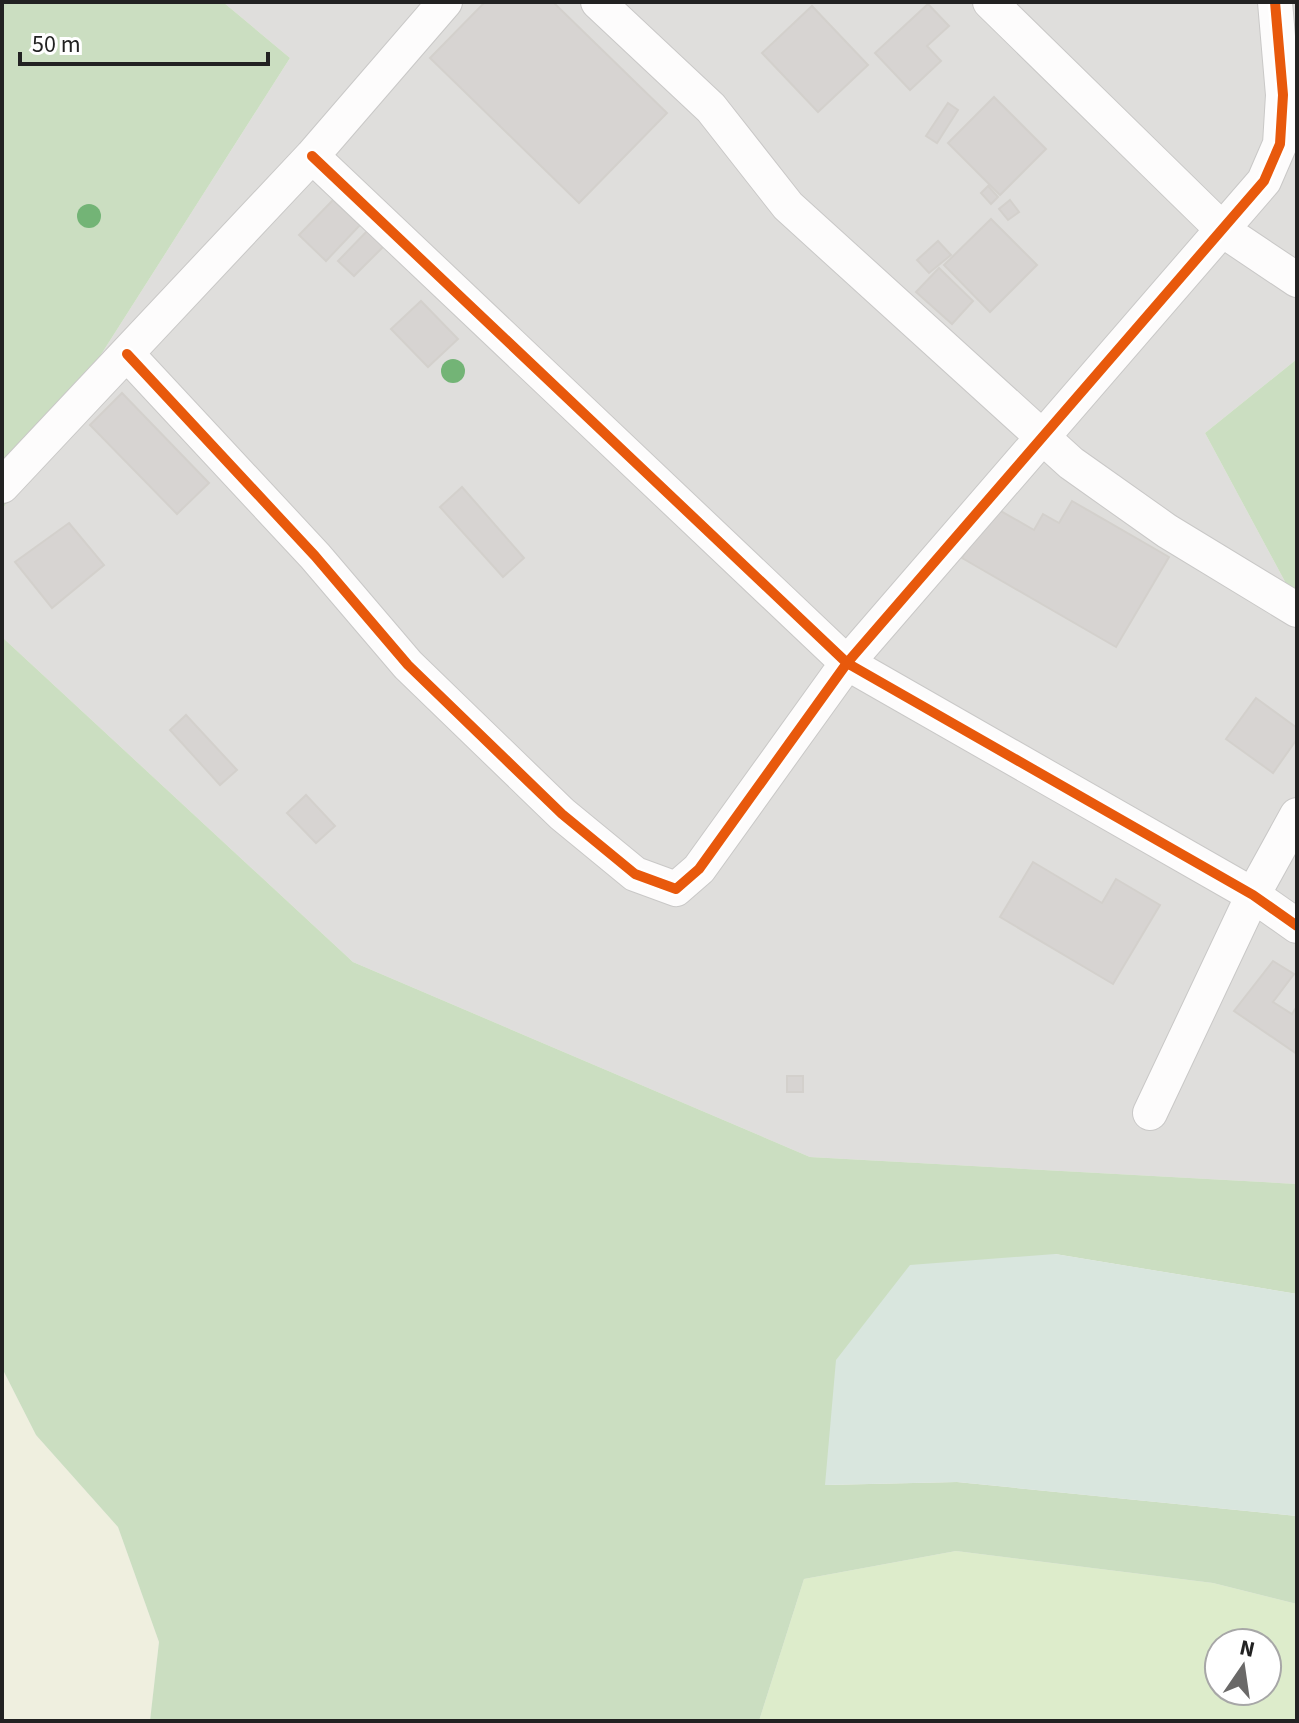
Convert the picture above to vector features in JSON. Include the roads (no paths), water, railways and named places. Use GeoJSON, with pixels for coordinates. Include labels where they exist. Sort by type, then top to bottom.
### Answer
{"type":"FeatureCollection","features":[{"type":"Feature","properties":{"kind":"street"},"geometry":{"type":"LineString","coordinates":[[2,486],[312,156],[445,2]]}},
{"type":"Feature","properties":{"kind":"street"},"geometry":{"type":"LineString","coordinates":[[598,2],[711,108],[788,206],[1071,463],[1167,531],[1297,610]]}},
{"type":"Feature","properties":{"kind":"street"},"geometry":{"type":"LineString","coordinates":[[990,2],[1224,231],[1297,280]]}},
{"type":"Feature","properties":{"kind":"street"},"geometry":{"type":"LineString","coordinates":[[127,354],[315,556],[408,665],[562,814],[635,874],[676,889],[699,869],[847,663],[1224,231],[1264,181],[1289,143],[1275,2]]}},
{"type":"Feature","properties":{"kind":"street"},"geometry":{"type":"LineString","coordinates":[[312,156],[847,663],[1253,895],[1297,926]]}},
{"type":"Feature","properties":{"kind":"street"},"geometry":{"type":"LineString","coordinates":[[1150,1113],[1253,895],[1297,815]]}}]}
